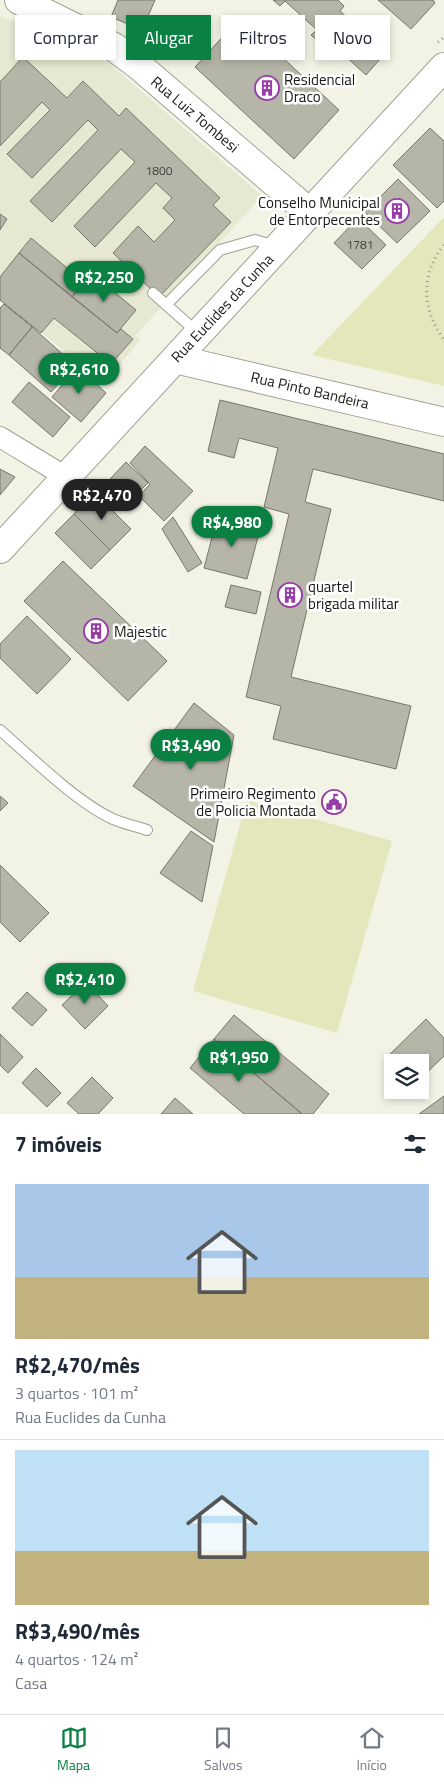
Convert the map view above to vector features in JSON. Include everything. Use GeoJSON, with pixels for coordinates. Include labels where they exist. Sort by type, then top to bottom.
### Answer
{"type":"FeatureCollection","features":[{"type":"Feature","properties":{"kind":"main road","name":"Rua Luiz Tombesi"},"geometry":{"type":"LineString","coordinates":[[19,0],[114,47],[138,65],[310,213]]}},
{"type":"Feature","properties":{"kind":"main road","name":"Rua Euclides da Cunha"},"geometry":{"type":"LineString","coordinates":[[0,548],[444,67]]}},
{"type":"Feature","properties":{"kind":"main road","name":"Rua Pinto Bandeira"},"geometry":{"type":"LineString","coordinates":[[175,359],[444,422]]}},
{"type":"Feature","properties":{"kind":"street"},"geometry":{"type":"LineString","coordinates":[[0,437],[66,477]]}},
{"type":"Feature","properties":{"kind":"lane"},"geometry":{"type":"LineString","coordinates":[[166,305],[220,250],[255,240],[278,247]]}},
{"type":"Feature","properties":{"kind":"lane"},"geometry":{"type":"LineString","coordinates":[[153,294],[198,333]]}},
{"type":"Feature","properties":{"kind":"lane"},"geometry":{"type":"LineString","coordinates":[[0,730],[49,774],[82,799],[112,819],[147,830]]}},
{"type":"Feature","properties":{"kind":"path"},"geometry":{"type":"LineString","coordinates":[[444,245],[433,260],[426,277],[428,305],[437,331],[444,340]]}},
{"type":"Feature","properties":{"kind":"shaded area"},"geometry":{"type":"Polygon","coordinates":[[[0,16],[15,22],[15,60],[102,60],[109,63],[262,196],[135,336],[140,340],[105,383],[0,300],[0,16]]]}},
{"type":"Feature","properties":{"kind":"green space"},"geometry":{"type":"Polygon","coordinates":[[[444,217],[444,386],[312,355],[444,217]]]}},
{"type":"Feature","properties":{"kind":"green space"},"geometry":{"type":"Polygon","coordinates":[[[247,800],[392,841],[337,1033],[193,991],[247,800]]]}},
{"type":"Feature","properties":{"kind":"building"},"geometry":{"type":"Polygon","coordinates":[[[118,0],[155,0],[148,15],[126,15],[126,23],[116,19],[116,15],[112,15],[118,0]]]}},
{"type":"Feature","properties":{"kind":"building"},"geometry":{"type":"Polygon","coordinates":[[[273,0],[338,0],[344,6],[340,11],[344,15],[315,15],[315,28],[305,19],[305,15],[300,15],[285,1],[280,6],[273,0]]]}},
{"type":"Feature","properties":{"kind":"building"},"geometry":{"type":"Polygon","coordinates":[[[378,0],[433,0],[435,3],[411,29],[378,0]]]}},
{"type":"Feature","properties":{"kind":"building","name":"Residencial Draco"},"geometry":{"type":"Polygon","coordinates":[[[221,39],[221,60],[285,60],[339,110],[294,159],[195,67],[201,60],[211,60],[211,50],[221,39]]]}},
{"type":"Feature","properties":{"kind":"building"},"geometry":{"type":"Polygon","coordinates":[[[20,60],[26,60],[67,98],[83,81],[119,116],[126,108],[220,198],[213,205],[231,222],[159,297],[113,253],[138,226],[154,242],[175,220],[163,208],[172,198],[156,183],[95,247],[74,226],[135,162],[121,149],[52,222],[30,201],[98,130],[88,120],[32,178],[7,154],[50,110],[42,102],[0,146],[0,82],[20,60]]]}},
{"type":"Feature","properties":{"kind":"building"},"geometry":{"type":"Polygon","coordinates":[[[350,60],[379,60],[366,75],[350,60]]]}},
{"type":"Feature","properties":{"kind":"building"},"geometry":{"type":"Polygon","coordinates":[[[430,128],[444,141],[444,201],[437,208],[393,165],[430,128]]]}},
{"type":"Feature","properties":{"kind":"building","name":"Conselho Municipal de Entorpecentes"},"geometry":{"type":"Polygon","coordinates":[[[398,179],[430,211],[397,243],[365,212],[398,179]]]}},
{"type":"Feature","properties":{"kind":"building"},"geometry":{"type":"Polygon","coordinates":[[[0,214],[7,219],[0,230],[0,214]]]}},
{"type":"Feature","properties":{"kind":"building"},"geometry":{"type":"Polygon","coordinates":[[[358,218],[386,245],[362,269],[334,243],[358,218]]]}},
{"type":"Feature","properties":{"kind":"building"},"geometry":{"type":"Polygon","coordinates":[[[31,238],[84,282],[72,297],[19,253],[31,238]]]}},
{"type":"Feature","properties":{"kind":"building"},"geometry":{"type":"Polygon","coordinates":[[[19,253],[117,333],[121,329],[133,339],[111,364],[54,318],[41,333],[0,300],[0,277],[19,253]]]}},
{"type":"Feature","properties":{"kind":"building"},"geometry":{"type":"Polygon","coordinates":[[[91,273],[136,310],[117,333],[72,297],[91,273]]]}},
{"type":"Feature","properties":{"kind":"building"},"geometry":{"type":"Polygon","coordinates":[[[4,304],[32,327],[9,355],[0,348],[0,308],[4,304]]]}},
{"type":"Feature","properties":{"kind":"building"},"geometry":{"type":"Polygon","coordinates":[[[32,327],[75,365],[51,392],[9,355],[32,327]]]}},
{"type":"Feature","properties":{"kind":"building"},"geometry":{"type":"Polygon","coordinates":[[[78,367],[106,393],[81,422],[52,397],[78,367]]]}},
{"type":"Feature","properties":{"kind":"building"},"geometry":{"type":"Polygon","coordinates":[[[29,382],[70,417],[53,437],[12,402],[29,382]]]}},
{"type":"Feature","properties":{"kind":"building","name":"quartel brigada militar"},"geometry":{"type":"Polygon","coordinates":[[[220,400],[444,454],[444,501],[313,469],[305,502],[331,509],[291,677],[411,706],[396,769],[273,739],[281,706],[246,697],[289,514],[264,507],[278,448],[239,438],[234,458],[208,451],[220,400]]]}},
{"type":"Feature","properties":{"kind":"building"},"geometry":{"type":"Polygon","coordinates":[[[145,446],[193,491],[164,521],[139,496],[150,484],[130,463],[145,446]]]}},
{"type":"Feature","properties":{"kind":"building"},"geometry":{"type":"Polygon","coordinates":[[[126,462],[148,483],[131,500],[110,479],[126,462]]]}},
{"type":"Feature","properties":{"kind":"building"},"geometry":{"type":"Polygon","coordinates":[[[0,469],[15,477],[0,495],[0,469]]]}},
{"type":"Feature","properties":{"kind":"building"},"geometry":{"type":"Polygon","coordinates":[[[95,493],[131,529],[110,550],[74,514],[95,493]]]}},
{"type":"Feature","properties":{"kind":"building"},"geometry":{"type":"Polygon","coordinates":[[[74,514],[110,550],[91,569],[55,533],[74,514]]]}},
{"type":"Feature","properties":{"kind":"building"},"geometry":{"type":"Polygon","coordinates":[[[173,517],[202,563],[188,572],[162,529],[173,517]]]}},
{"type":"Feature","properties":{"kind":"building"},"geometry":{"type":"Polygon","coordinates":[[[217,518],[260,529],[247,579],[204,568],[217,518]]]}},
{"type":"Feature","properties":{"kind":"building","name":"Majestic"},"geometry":{"type":"Polygon","coordinates":[[[63,561],[167,661],[128,701],[24,601],[63,561]]]}},
{"type":"Feature","properties":{"kind":"building"},"geometry":{"type":"Polygon","coordinates":[[[231,585],[261,592],[256,614],[225,607],[231,585]]]}},
{"type":"Feature","properties":{"kind":"building"},"geometry":{"type":"Polygon","coordinates":[[[27,616],[71,659],[37,694],[0,658],[0,644],[27,616]]]}},
{"type":"Feature","properties":{"kind":"building"},"geometry":{"type":"Polygon","coordinates":[[[194,703],[234,735],[214,842],[133,786],[194,703]]]}},
{"type":"Feature","properties":{"kind":"building"},"geometry":{"type":"Polygon","coordinates":[[[0,796],[8,803],[0,811],[0,796]]]}},
{"type":"Feature","properties":{"kind":"building"},"geometry":{"type":"Polygon","coordinates":[[[191,831],[213,846],[202,902],[160,873],[191,831]]]}},
{"type":"Feature","properties":{"kind":"building"},"geometry":{"type":"Polygon","coordinates":[[[0,865],[49,913],[20,942],[0,922],[0,865]]]}},
{"type":"Feature","properties":{"kind":"building"},"geometry":{"type":"Polygon","coordinates":[[[86,982],[108,1006],[85,1029],[62,1005],[86,982]]]}},
{"type":"Feature","properties":{"kind":"building"},"geometry":{"type":"Polygon","coordinates":[[[27,992],[47,1010],[32,1026],[12,1008],[27,992]]]}},
{"type":"Feature","properties":{"kind":"building"},"geometry":{"type":"Polygon","coordinates":[[[234,1015],[329,1094],[313,1114],[302,1114],[214,1039],[234,1015]]]}},
{"type":"Feature","properties":{"kind":"building"},"geometry":{"type":"Polygon","coordinates":[[[426,1019],[444,1038],[444,1056],[429,1070],[429,1054],[390,1054],[426,1019]]]}},
{"type":"Feature","properties":{"kind":"building"},"geometry":{"type":"Polygon","coordinates":[[[0,1034],[23,1057],[8,1073],[0,1065],[0,1034]]]}},
{"type":"Feature","properties":{"kind":"building"},"geometry":{"type":"Polygon","coordinates":[[[214,1039],[302,1114],[244,1114],[190,1068],[214,1039]]]}},
{"type":"Feature","properties":{"kind":"building"},"geometry":{"type":"Polygon","coordinates":[[[36,1068],[61,1093],[47,1107],[22,1083],[36,1068]]]}},
{"type":"Feature","properties":{"kind":"building"},"geometry":{"type":"Polygon","coordinates":[[[92,1077],[113,1098],[98,1114],[79,1114],[67,1103],[92,1077]]]}},
{"type":"Feature","properties":{"kind":"building"},"geometry":{"type":"Polygon","coordinates":[[[444,1096],[444,1114],[419,1114],[444,1096]]]}},
{"type":"Feature","properties":{"kind":"building"},"geometry":{"type":"Polygon","coordinates":[[[175,1098],[193,1114],[161,1114],[175,1098]]]}},
{"type":"Feature","properties":{"kind":"place","name":"Residencial Draco"},"geometry":{"type":"Point","coordinates":[267,88]}},
{"type":"Feature","properties":{"kind":"place","name":"Conselho Municipal de Entorpecentes"},"geometry":{"type":"Point","coordinates":[397,211]}},
{"type":"Feature","properties":{"kind":"place","name":"quartel brigada militar"},"geometry":{"type":"Point","coordinates":[290,595]}},
{"type":"Feature","properties":{"kind":"place","name":"Majestic"},"geometry":{"type":"Point","coordinates":[96,631]}},
{"type":"Feature","properties":{"kind":"place","name":"Primeiro Regimento de Policia Montada"},"geometry":{"type":"Point","coordinates":[334,802]}}]}
